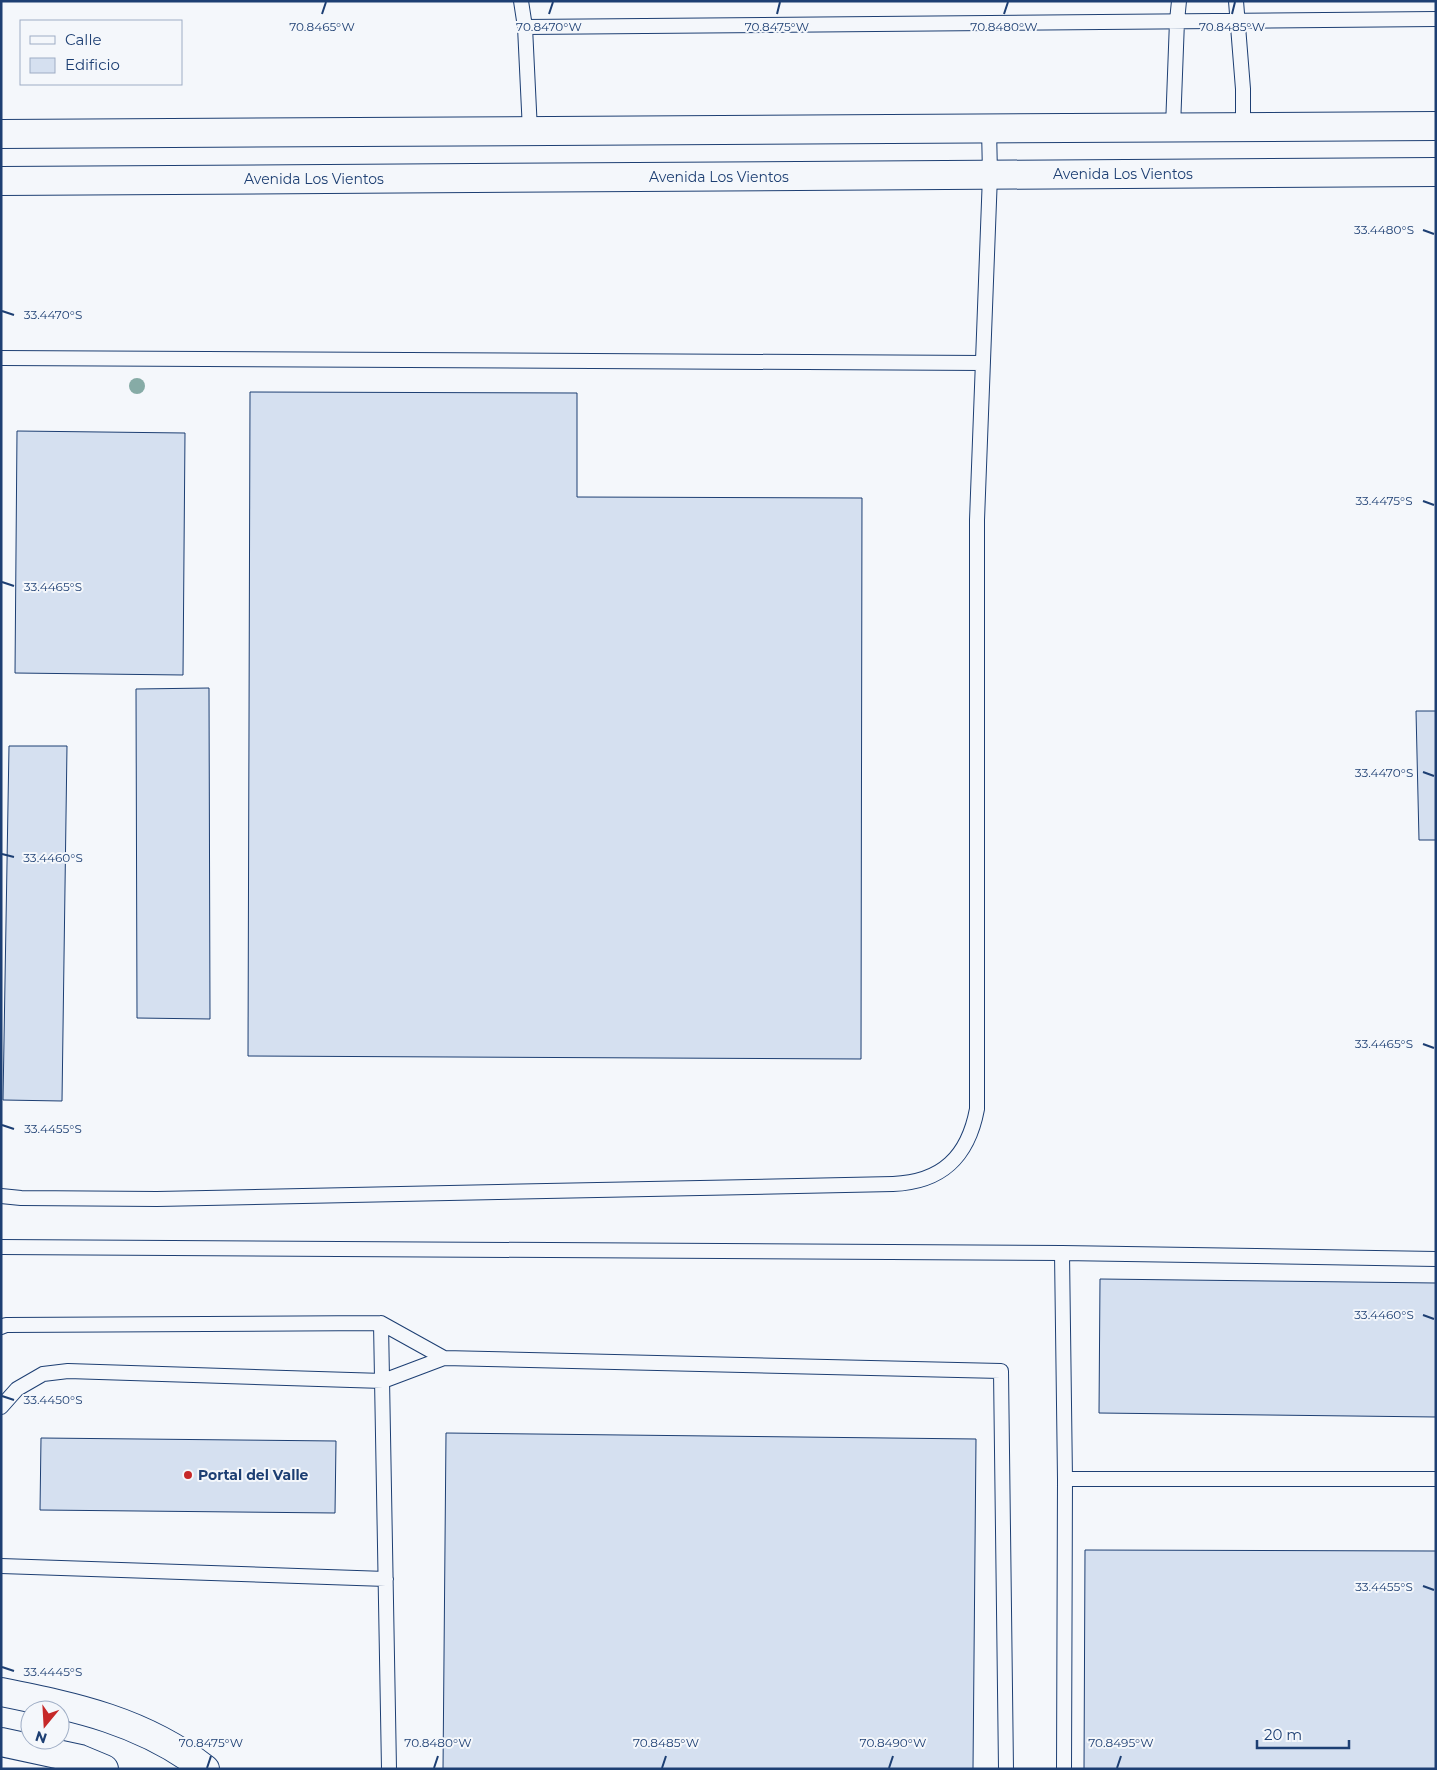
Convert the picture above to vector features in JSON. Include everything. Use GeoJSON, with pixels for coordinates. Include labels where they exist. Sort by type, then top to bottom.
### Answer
{"type":"FeatureCollection","features":[{"type":"Feature","properties":{"kind":"street"},"geometry":{"type":"LineString","coordinates":[[1,134],[1436,126]]}},
{"type":"Feature","properties":{"kind":"street","name":"Avenida Los Vientos"},"geometry":{"type":"LineString","coordinates":[[1,181],[1436,172]]}},
{"type":"Feature","properties":{"kind":"street"},"geometry":{"type":"LineString","coordinates":[[1,1692],[71,1706],[132,1726],[165,1742],[205,1769]]}},
{"type":"Feature","properties":{"kind":"street"},"geometry":{"type":"LineString","coordinates":[[1,1742],[80,1759],[104,1769]]}},
{"type":"Feature","properties":{"kind":"lane"},"geometry":{"type":"LineString","coordinates":[[521,1],[525,27],[530,131]]}},
{"type":"Feature","properties":{"kind":"lane"},"geometry":{"type":"LineString","coordinates":[[1174,127],[1176,21],[1179,1]]}},
{"type":"Feature","properties":{"kind":"lane"},"geometry":{"type":"LineString","coordinates":[[1236,1],[1239,21],[1243,127]]}},
{"type":"Feature","properties":{"kind":"lane"},"geometry":{"type":"LineString","coordinates":[[525,27],[1436,19]]}},
{"type":"Feature","properties":{"kind":"lane"},"geometry":{"type":"LineString","coordinates":[[1,1196],[157,1200],[893,1184],[924,1180],[938,1173],[961,1152],[969,1139],[977,1109],[977,520],[990,175],[989,128]]}},
{"type":"Feature","properties":{"kind":"lane"},"geometry":{"type":"LineString","coordinates":[[1,358],[983,363]]}},
{"type":"Feature","properties":{"kind":"lane"},"geometry":{"type":"LineString","coordinates":[[1,1248],[1062,1253],[1436,1259]]}},
{"type":"Feature","properties":{"kind":"lane"},"geometry":{"type":"LineString","coordinates":[[1062,1253],[1065,1479],[1064,1769]]}},
{"type":"Feature","properties":{"kind":"lane"},"geometry":{"type":"LineString","coordinates":[[382,1323],[389,1769]]}},
{"type":"Feature","properties":{"kind":"lane"},"geometry":{"type":"LineString","coordinates":[[1,1327],[6,1324],[382,1323],[444,1358]]}},
{"type":"Feature","properties":{"kind":"lane"},"geometry":{"type":"LineString","coordinates":[[1,1407],[17,1389],[43,1374],[68,1371],[382,1381],[444,1358],[1001,1371],[1006,1769]]}},
{"type":"Feature","properties":{"kind":"lane"},"geometry":{"type":"LineString","coordinates":[[1065,1479],[1436,1479]]}},
{"type":"Feature","properties":{"kind":"lane"},"geometry":{"type":"LineString","coordinates":[[1,1566],[386,1579]]}},
{"type":"Feature","properties":{"kind":"building"},"geometry":{"type":"Polygon","coordinates":[[[250,392],[577,393],[577,497],[862,498],[861,1059],[248,1056],[250,392]]]}},
{"type":"Feature","properties":{"kind":"building"},"geometry":{"type":"Polygon","coordinates":[[[17,431],[185,433],[183,675],[15,673],[17,431]]]}},
{"type":"Feature","properties":{"kind":"building"},"geometry":{"type":"Polygon","coordinates":[[[209,688],[210,1019],[137,1018],[136,689],[209,688]]]}},
{"type":"Feature","properties":{"kind":"building"},"geometry":{"type":"Polygon","coordinates":[[[1416,711],[1436,711],[1436,840],[1419,840],[1416,711]]]}},
{"type":"Feature","properties":{"kind":"building"},"geometry":{"type":"Polygon","coordinates":[[[9,746],[67,746],[62,1101],[3,1100],[9,746]]]}},
{"type":"Feature","properties":{"kind":"building"},"geometry":{"type":"Polygon","coordinates":[[[1100,1279],[1436,1283],[1436,1417],[1099,1413],[1100,1279]]]}},
{"type":"Feature","properties":{"kind":"building"},"geometry":{"type":"Polygon","coordinates":[[[446,1433],[976,1439],[973,1769],[443,1769],[446,1433]]]}},
{"type":"Feature","properties":{"kind":"building","name":"Portal del Valle"},"geometry":{"type":"Polygon","coordinates":[[[41,1438],[336,1441],[335,1513],[40,1510],[41,1438]]]}},
{"type":"Feature","properties":{"kind":"building"},"geometry":{"type":"Polygon","coordinates":[[[1085,1550],[1436,1551],[1436,1769],[1084,1769],[1085,1550]]]}},
{"type":"Feature","properties":{"kind":"place","name":"Portal del Valle"},"geometry":{"type":"Point","coordinates":[188,1475]}}]}
